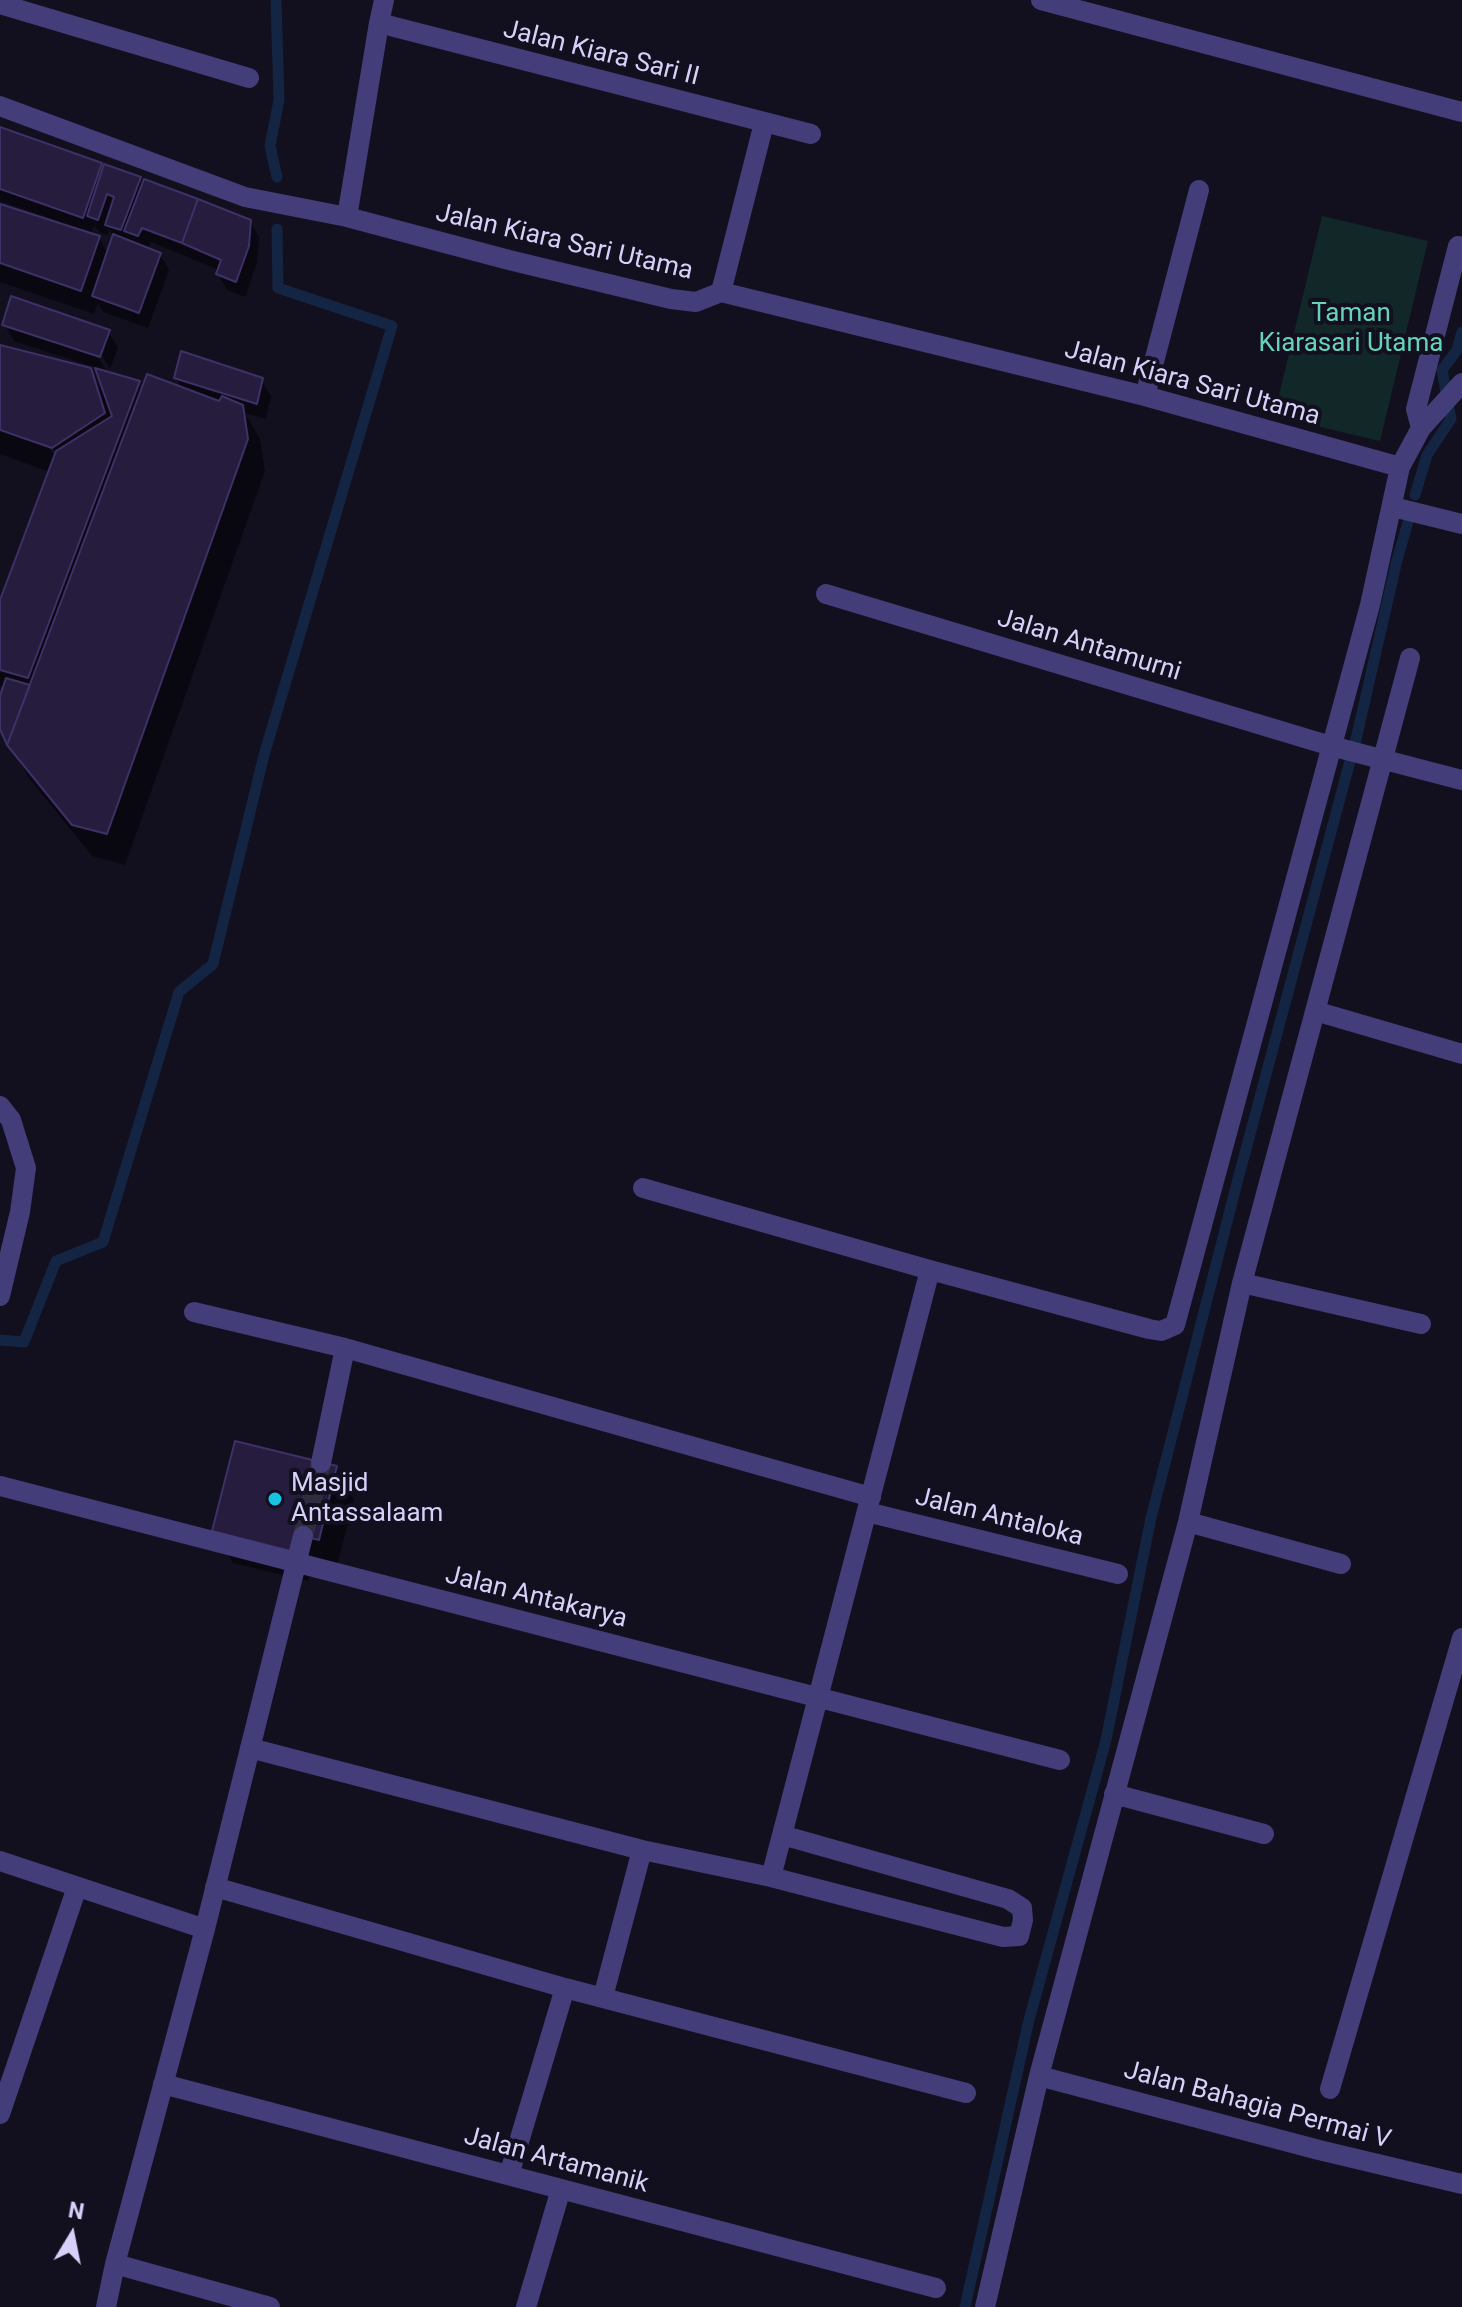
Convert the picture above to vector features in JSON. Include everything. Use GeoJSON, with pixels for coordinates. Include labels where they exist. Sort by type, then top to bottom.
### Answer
{"type":"FeatureCollection","features":[{"type":"Feature","properties":{"kind":"street"},"geometry":{"type":"LineString","coordinates":[[347,217],[384,0]]}},
{"type":"Feature","properties":{"kind":"street"},"geometry":{"type":"LineString","coordinates":[[1041,0],[1462,112]]}},
{"type":"Feature","properties":{"kind":"street"},"geometry":{"type":"LineString","coordinates":[[0,4],[249,78]]}},
{"type":"Feature","properties":{"kind":"street","name":"Jalan Kiara Sari II"},"geometry":{"type":"LineString","coordinates":[[379,23],[811,134]]}},
{"type":"Feature","properties":{"kind":"street","name":"Jalan Kiara Sari Utama"},"geometry":{"type":"LineString","coordinates":[[0,106],[245,197],[347,217],[671,299],[696,302],[721,292],[1145,396],[1400,467]]}},
{"type":"Feature","properties":{"kind":"street"},"geometry":{"type":"LineString","coordinates":[[721,292],[764,123]]}},
{"type":"Feature","properties":{"kind":"street"},"geometry":{"type":"LineString","coordinates":[[1145,396],[1199,190]]}},
{"type":"Feature","properties":{"kind":"street"},"geometry":{"type":"LineString","coordinates":[[1421,428],[1416,409],[1458,246]]}},
{"type":"Feature","properties":{"kind":"street"},"geometry":{"type":"LineString","coordinates":[[643,1188],[1149,1329],[1161,1331],[1175,1325],[1343,750],[1400,467],[1421,428],[1462,383]]}},
{"type":"Feature","properties":{"kind":"street"},"geometry":{"type":"LineString","coordinates":[[1393,507],[1462,524]]}},
{"type":"Feature","properties":{"kind":"street","name":"Jalan Antamurni"},"geometry":{"type":"LineString","coordinates":[[826,594],[1343,750],[1462,780]]}},
{"type":"Feature","properties":{"kind":"street"},"geometry":{"type":"LineString","coordinates":[[985,2307],[1039,2076],[1188,1522],[1242,1283],[1410,658]]}},
{"type":"Feature","properties":{"kind":"street"},"geometry":{"type":"LineString","coordinates":[[1315,1011],[1462,1054]]}},
{"type":"Feature","properties":{"kind":"street"},"geometry":{"type":"LineString","coordinates":[[0,1106],[11,1120],[26,1168],[20,1212],[0,1296]]}},
{"type":"Feature","properties":{"kind":"street"},"geometry":{"type":"LineString","coordinates":[[771,1877],[930,1270]]}},
{"type":"Feature","properties":{"kind":"street"},"geometry":{"type":"LineString","coordinates":[[1242,1283],[1421,1324]]}},
{"type":"Feature","properties":{"kind":"street","name":"Jalan Antaloka"},"geometry":{"type":"LineString","coordinates":[[194,1312],[345,1348],[869,1505],[1118,1574]]}},
{"type":"Feature","properties":{"kind":"street"},"geometry":{"type":"LineString","coordinates":[[321,1463],[345,1348]]}},
{"type":"Feature","properties":{"kind":"street","name":"Jalan Antakarya"},"geometry":{"type":"LineString","coordinates":[[0,1486],[1060,1760]]}},
{"type":"Feature","properties":{"kind":"street"},"geometry":{"type":"LineString","coordinates":[[1188,1522],[1341,1564]]}},
{"type":"Feature","properties":{"kind":"street"},"geometry":{"type":"LineString","coordinates":[[106,2307],[303,1536]]}},
{"type":"Feature","properties":{"kind":"street"},"geometry":{"type":"LineString","coordinates":[[1330,2089],[1462,1638]]}},
{"type":"Feature","properties":{"kind":"street"},"geometry":{"type":"LineString","coordinates":[[250,1748],[642,1850],[771,1877],[1003,1937],[1019,1936],[1022,1908],[1008,1899],[782,1835]]}},
{"type":"Feature","properties":{"kind":"street"},"geometry":{"type":"LineString","coordinates":[[1114,1794],[1264,1834]]}},
{"type":"Feature","properties":{"kind":"street"},"geometry":{"type":"LineString","coordinates":[[603,1997],[642,1850]]}},
{"type":"Feature","properties":{"kind":"street"},"geometry":{"type":"LineString","coordinates":[[0,1861],[205,1929]]}},
{"type":"Feature","properties":{"kind":"street"},"geometry":{"type":"LineString","coordinates":[[0,2114],[77,1887]]}},
{"type":"Feature","properties":{"kind":"street"},"geometry":{"type":"LineString","coordinates":[[215,1887],[565,1988],[966,2093]]}},
{"type":"Feature","properties":{"kind":"street"},"geometry":{"type":"LineString","coordinates":[[509,2175],[565,1988]]}},
{"type":"Feature","properties":{"kind":"street","name":"Jalan Bahagia Permai V"},"geometry":{"type":"LineString","coordinates":[[1039,2076],[1319,2150],[1462,2184]]}},
{"type":"Feature","properties":{"kind":"street","name":"Jalan Artamanik"},"geometry":{"type":"LineString","coordinates":[[163,2084],[936,2288]]}},
{"type":"Feature","properties":{"kind":"street"},"geometry":{"type":"LineString","coordinates":[[526,2307],[561,2189]]}},
{"type":"Feature","properties":{"kind":"street"},"geometry":{"type":"LineString","coordinates":[[115,2264],[270,2307]]}},
{"type":"Feature","properties":{"kind":"green space","name":"Taman Kiarasari Utama"},"geometry":{"type":"Polygon","coordinates":[[[1322,216],[1428,241],[1380,441],[1274,416],[1322,216]]]}},
{"type":"Feature","properties":{"kind":"building"},"geometry":{"type":"Polygon","coordinates":[[[0,127],[102,163],[83,218],[0,189],[0,127]]]}},
{"type":"Feature","properties":{"kind":"building"},"geometry":{"type":"Polygon","coordinates":[[[104,164],[141,177],[121,230],[105,225],[114,197],[107,194],[98,220],[87,216],[104,164]]]}},
{"type":"Feature","properties":{"kind":"building"},"geometry":{"type":"Polygon","coordinates":[[[144,179],[198,199],[182,243],[142,228],[138,236],[124,231],[144,179]]]}},
{"type":"Feature","properties":{"kind":"building"},"geometry":{"type":"Polygon","coordinates":[[[198,199],[251,220],[249,246],[236,282],[216,274],[221,260],[182,243],[198,199]]]}},
{"type":"Feature","properties":{"kind":"building"},"geometry":{"type":"Polygon","coordinates":[[[0,204],[100,236],[81,291],[0,263],[0,204]]]}},
{"type":"Feature","properties":{"kind":"building"},"geometry":{"type":"Polygon","coordinates":[[[113,234],[161,253],[139,313],[92,296],[113,234]]]}},
{"type":"Feature","properties":{"kind":"building"},"geometry":{"type":"Polygon","coordinates":[[[11,296],[110,330],[100,357],[2,325],[11,296]]]}},
{"type":"Feature","properties":{"kind":"building"},"geometry":{"type":"Polygon","coordinates":[[[0,345],[91,368],[105,413],[52,448],[0,430],[0,345]]]}},
{"type":"Feature","properties":{"kind":"building"},"geometry":{"type":"Polygon","coordinates":[[[181,351],[263,378],[257,404],[174,378],[181,351]]]}},
{"type":"Feature","properties":{"kind":"building"},"geometry":{"type":"Polygon","coordinates":[[[95,368],[140,381],[28,678],[0,670],[0,600],[56,451],[112,416],[95,368]]]}},
{"type":"Feature","properties":{"kind":"building"},"geometry":{"type":"Polygon","coordinates":[[[147,374],[219,401],[222,396],[243,405],[248,439],[107,834],[72,825],[7,745],[147,374]]]}},
{"type":"Feature","properties":{"kind":"building"},"geometry":{"type":"Polygon","coordinates":[[[6,678],[30,685],[7,745],[0,729],[0,696],[6,678]]]}},
{"type":"Feature","properties":{"kind":"building","name":"Masjid Antassalaam"},"geometry":{"type":"Polygon","coordinates":[[[235,1441],[337,1466],[319,1540],[295,1534],[291,1551],[212,1531],[235,1441]]]}},
{"type":"Feature","properties":{"kind":"waterway"},"geometry":{"type":"LineString","coordinates":[[276,0],[279,100],[270,146],[277,177]]}},
{"type":"Feature","properties":{"kind":"waterway"},"geometry":{"type":"LineString","coordinates":[[0,1340],[24,1342],[56,1261],[103,1242],[179,992],[213,964],[264,755],[392,326],[278,288],[277,229]]}},
{"type":"Feature","properties":{"kind":"waterway"},"geometry":{"type":"LineString","coordinates":[[1415,495],[1427,455],[1451,419],[1442,370],[1457,350],[1462,332]]}},
{"type":"Feature","properties":{"kind":"waterway"},"geometry":{"type":"LineString","coordinates":[[965,2307],[1029,2020],[1106,1740],[1151,1518],[1357,735],[1408,522]]}},
{"type":"Feature","properties":{"kind":"tunnel"},"geometry":{"type":"LineString","coordinates":[[303,1536],[321,1463]]}},
{"type":"Feature","properties":{"kind":"place","name":"Masjid Antassalaam"},"geometry":{"type":"Point","coordinates":[275,1499]}}]}
